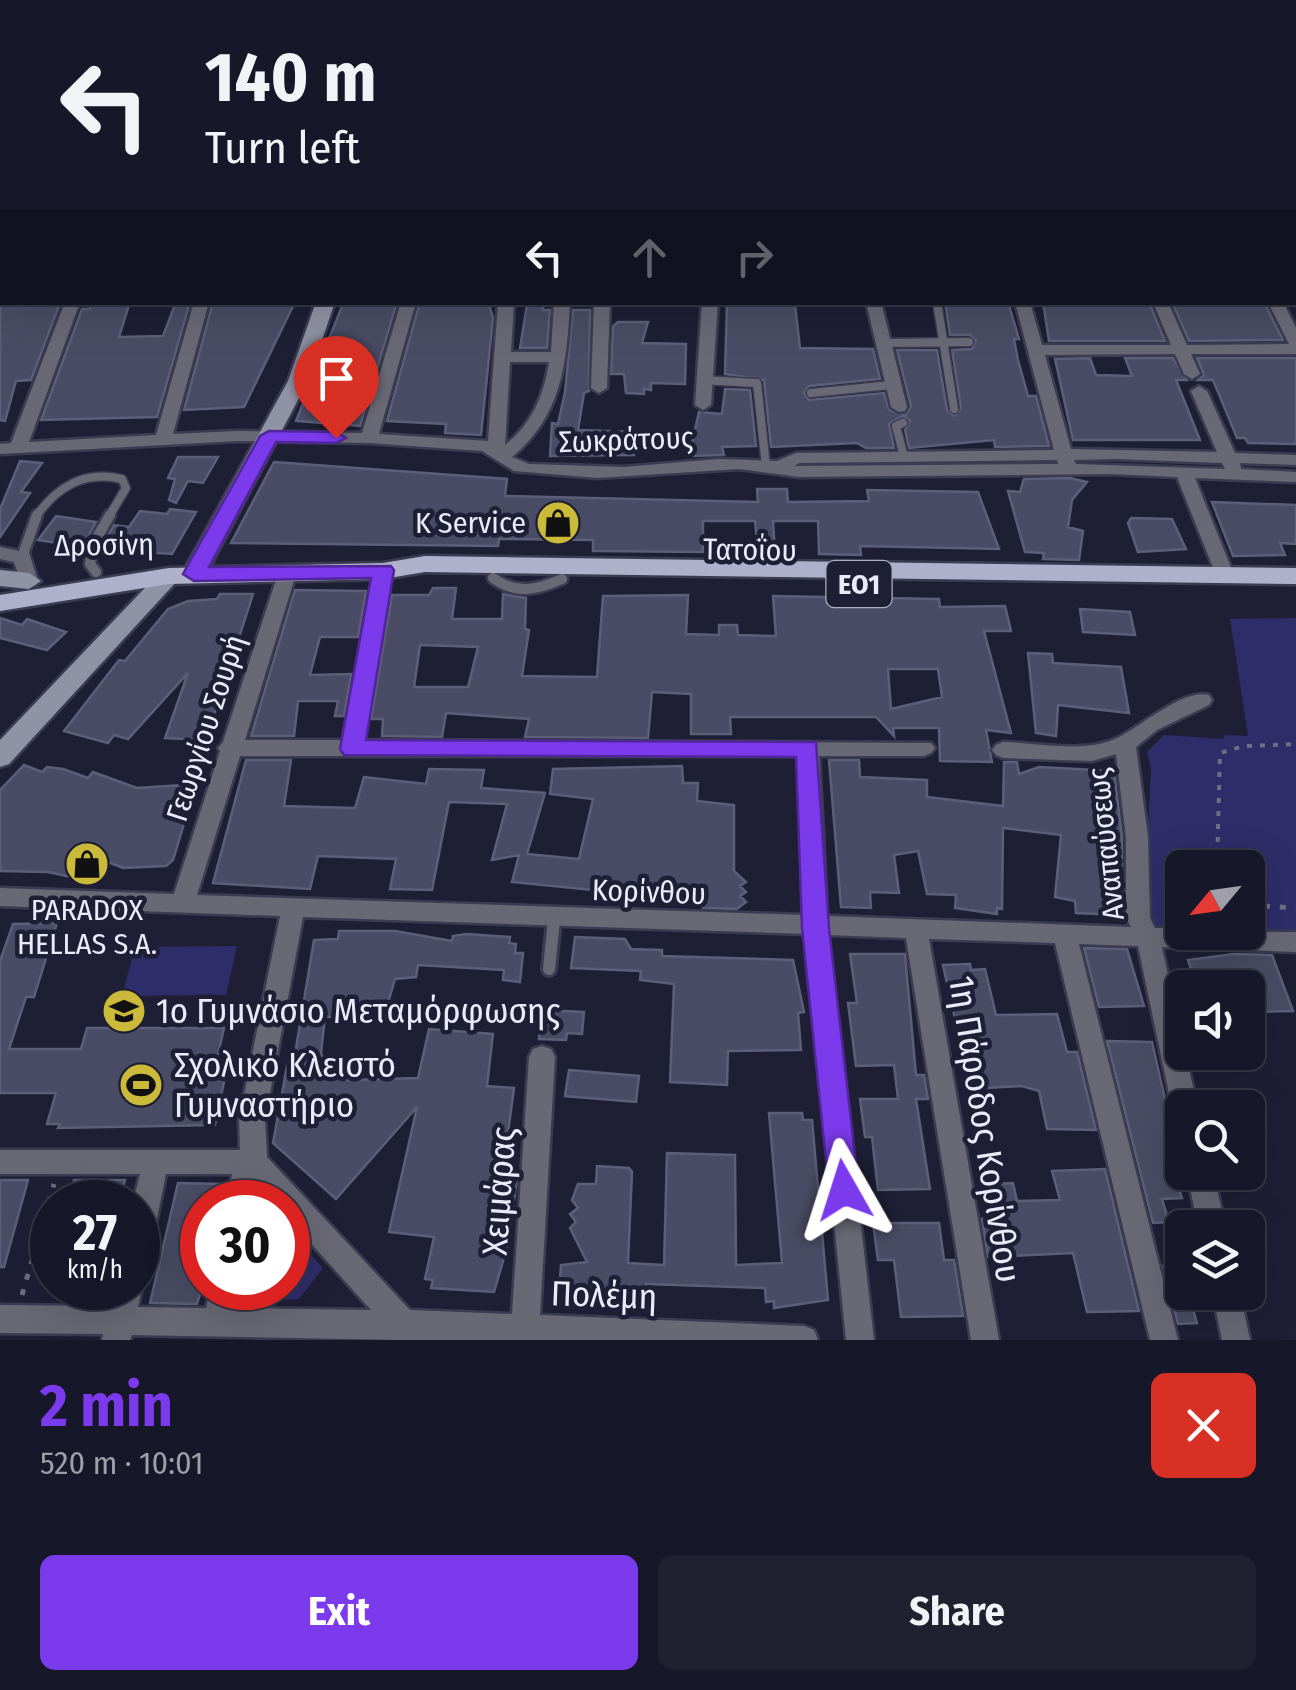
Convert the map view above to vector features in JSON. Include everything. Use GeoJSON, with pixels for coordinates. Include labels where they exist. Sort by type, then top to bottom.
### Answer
{"type":"FeatureCollection","features":[{"type":"Feature","properties":{"kind":"main road","name":"Τατοΐου"},"geometry":{"type":"LineString","coordinates":[[182,575],[383,570],[425,564],[1296,576]]}},
{"type":"Feature","properties":{"kind":"main road","name":"Τατοΐου"},"geometry":{"type":"LineString","coordinates":[[383,570],[423,578],[1296,590]]}},
{"type":"Feature","properties":{"kind":"main road","name":"Δροσίνη"},"geometry":{"type":"LineString","coordinates":[[0,586],[96,572],[182,575]]}},
{"type":"Feature","properties":{"kind":"main road","name":"Δροσίνη"},"geometry":{"type":"LineString","coordinates":[[0,603],[182,575]]}},
{"type":"Feature","properties":{"kind":"street"},"geometry":{"type":"LineString","coordinates":[[9,448],[72,305]]}},
{"type":"Feature","properties":{"kind":"street"},"geometry":{"type":"LineString","coordinates":[[163,440],[201,305]]}},
{"type":"Feature","properties":{"kind":"street"},"geometry":{"type":"LineString","coordinates":[[0,757],[182,575],[269,436],[298,381],[325,305]]}},
{"type":"Feature","properties":{"kind":"street"},"geometry":{"type":"LineString","coordinates":[[369,438],[408,305]]}},
{"type":"Feature","properties":{"kind":"street"},"geometry":{"type":"LineString","coordinates":[[499,454],[506,305]]}},
{"type":"Feature","properties":{"kind":"street"},"geometry":{"type":"LineString","coordinates":[[499,454],[544,416],[559,356],[562,305]]}},
{"type":"Feature","properties":{"kind":"street"},"geometry":{"type":"LineString","coordinates":[[598,388],[602,305]]}},
{"type":"Feature","properties":{"kind":"street"},"geometry":{"type":"LineString","coordinates":[[704,405],[702,380],[710,305]]}},
{"type":"Feature","properties":{"kind":"street"},"geometry":{"type":"LineString","coordinates":[[873,305],[901,415]]}},
{"type":"Feature","properties":{"kind":"street"},"geometry":{"type":"LineString","coordinates":[[1023,305],[1066,462]]}},
{"type":"Feature","properties":{"kind":"street"},"geometry":{"type":"LineString","coordinates":[[1161,305],[1232,467]]}},
{"type":"Feature","properties":{"kind":"street"},"geometry":{"type":"LineString","coordinates":[[1034,350],[1296,346],[1276,305]]}},
{"type":"Feature","properties":{"kind":"street"},"geometry":{"type":"LineString","coordinates":[[501,357],[559,356]]}},
{"type":"Feature","properties":{"kind":"street","name":"Σωκράτους"},"geometry":{"type":"LineString","coordinates":[[9,448],[269,436],[369,438],[486,446],[529,470],[635,472],[671,465],[773,466],[799,472],[869,465],[1066,462],[1232,467],[1296,477]]}},
{"type":"Feature","properties":{"kind":"street","name":"Σωκράτους"},"geometry":{"type":"LineString","coordinates":[[869,465],[904,457],[966,464]]}},
{"type":"Feature","properties":{"kind":"street","name":"Σωκράτους"},"geometry":{"type":"LineString","coordinates":[[1066,462],[1184,472],[1296,460]]}},
{"type":"Feature","properties":{"kind":"street"},"geometry":{"type":"LineString","coordinates":[[1184,472],[1225,575]]}},
{"type":"Feature","properties":{"kind":"street"},"geometry":{"type":"LineString","coordinates":[[0,553],[22,557],[29,581],[0,578]]}},
{"type":"Feature","properties":{"kind":"street"},"geometry":{"type":"LineString","coordinates":[[352,749],[383,570]]}},
{"type":"Feature","properties":{"kind":"street","name":"Γεωργίου Σουρή"},"geometry":{"type":"LineString","coordinates":[[182,904],[228,748],[288,571]]}},
{"type":"Feature","properties":{"kind":"street"},"geometry":{"type":"LineString","coordinates":[[1002,750],[1092,753],[1125,744],[1150,725],[1202,700]]}},
{"type":"Feature","properties":{"kind":"street","name":"Αναπαύσεως"},"geometry":{"type":"LineString","coordinates":[[1125,744],[1137,837],[1138,918],[1148,937],[1182,1090]]}},
{"type":"Feature","properties":{"kind":"street"},"geometry":{"type":"LineString","coordinates":[[228,748],[924,748]]}},
{"type":"Feature","properties":{"kind":"street"},"geometry":{"type":"LineString","coordinates":[[808,748],[816,928],[860,1340]]}},
{"type":"Feature","properties":{"kind":"street","name":"Κορίνθου"},"geometry":{"type":"LineString","coordinates":[[0,897],[554,920],[1064,932],[1296,942]]}},
{"type":"Feature","properties":{"kind":"street"},"geometry":{"type":"LineString","coordinates":[[246,1180],[251,1162],[252,1120],[293,910]]}},
{"type":"Feature","properties":{"kind":"street","name":"1η Πάροδος Κορίνθου"},"geometry":{"type":"LineString","coordinates":[[916,930],[985,1340]]}},
{"type":"Feature","properties":{"kind":"street"},"geometry":{"type":"LineString","coordinates":[[1064,932],[1164,1340]]}},
{"type":"Feature","properties":{"kind":"street","name":"Χειμάρας"},"geometry":{"type":"LineString","coordinates":[[532,1333],[542,1058]]}},
{"type":"Feature","properties":{"kind":"street"},"geometry":{"type":"LineString","coordinates":[[152,1180],[156,1160]]}},
{"type":"Feature","properties":{"kind":"street"},"geometry":{"type":"LineString","coordinates":[[0,1162],[251,1162],[410,1332]]}},
{"type":"Feature","properties":{"kind":"street"},"geometry":{"type":"LineString","coordinates":[[218,1321],[220,1310]]}},
{"type":"Feature","properties":{"kind":"street"},"geometry":{"type":"LineString","coordinates":[[1230,1310],[1236,1340]]}},
{"type":"Feature","properties":{"kind":"street","name":"Πολέμη"},"geometry":{"type":"LineString","coordinates":[[8,1319],[118,1330],[218,1321],[311,1331],[804,1340]]}},
{"type":"Feature","properties":{"kind":"lane"},"geometry":{"type":"LineString","coordinates":[[937,305],[954,408]]}},
{"type":"Feature","properties":{"kind":"lane"},"geometry":{"type":"LineString","coordinates":[[881,342],[969,342]]}},
{"type":"Feature","properties":{"kind":"lane"},"geometry":{"type":"LineString","coordinates":[[702,380],[757,383],[773,466]]}},
{"type":"Feature","properties":{"kind":"lane"},"geometry":{"type":"LineString","coordinates":[[811,392],[891,384]]}},
{"type":"Feature","properties":{"kind":"lane"},"geometry":{"type":"LineString","coordinates":[[901,415],[896,426],[904,457]]}},
{"type":"Feature","properties":{"kind":"lane"},"geometry":{"type":"LineString","coordinates":[[22,557],[28,534],[60,489],[85,475],[115,476],[122,478],[126,488],[89,553],[96,572]]}},
{"type":"Feature","properties":{"kind":"lane"},"geometry":{"type":"LineString","coordinates":[[549,969],[554,920]]}},
{"type":"Feature","properties":{"kind":"path"},"geometry":{"type":"LineString","coordinates":[[1217,850],[1220,753],[1244,746],[1296,744]]}},
{"type":"Feature","properties":{"kind":"path"},"geometry":{"type":"LineString","coordinates":[[1265,906],[1296,908]]}},
{"type":"Feature","properties":{"kind":"path"},"geometry":{"type":"LineString","coordinates":[[8,1319],[60,1161]]}},
{"type":"Feature","properties":{"kind":"shaded area"},"geometry":{"type":"Polygon","coordinates":[[[1296,618],[1296,936],[1265,933],[1265,850],[1165,850],[1165,932],[1154,932],[1143,921],[1151,769],[1147,752],[1164,735],[1223,739],[1224,735],[1248,736],[1230,619],[1296,618]]]}},
{"type":"Feature","properties":{"kind":"shaded area"},"geometry":{"type":"Polygon","coordinates":[[[237,946],[226,995],[122,996],[135,947],[237,946]]]}},
{"type":"Feature","properties":{"kind":"shaded area"},"geometry":{"type":"Polygon","coordinates":[[[310,1254],[323,1268],[310,1285],[310,1254]]]}},
{"type":"Feature","properties":{"kind":"building"},"geometry":{"type":"Polygon","coordinates":[[[0,305],[59,306],[31,380],[16,381],[5,421],[0,420],[0,305]]]}},
{"type":"Feature","properties":{"kind":"building"},"geometry":{"type":"Polygon","coordinates":[[[91,305],[129,305],[119,337],[163,336],[175,305],[189,305],[157,417],[41,420],[82,309],[90,309],[91,305]]]}},
{"type":"Feature","properties":{"kind":"building"},"geometry":{"type":"Polygon","coordinates":[[[212,305],[294,305],[244,407],[184,410],[212,305]]]}},
{"type":"Feature","properties":{"kind":"building"},"geometry":{"type":"Polygon","coordinates":[[[343,305],[396,305],[360,426],[296,421],[343,305]]]}},
{"type":"Feature","properties":{"kind":"building"},"geometry":{"type":"Polygon","coordinates":[[[419,305],[489,305],[493,318],[481,435],[445,433],[446,424],[387,421],[419,305]]]}},
{"type":"Feature","properties":{"kind":"building"},"geometry":{"type":"Polygon","coordinates":[[[527,305],[543,305],[543,310],[550,310],[547,348],[520,348],[527,305]]]}},
{"type":"Feature","properties":{"kind":"building"},"geometry":{"type":"Polygon","coordinates":[[[727,305],[795,305],[800,348],[873,349],[880,379],[809,386],[804,393],[809,400],[884,393],[889,410],[906,415],[911,406],[897,350],[937,350],[947,410],[954,416],[961,408],[952,350],[972,349],[976,341],[970,335],[950,335],[945,305],[1009,305],[1028,396],[1036,396],[1049,446],[995,447],[994,440],[909,448],[905,430],[910,421],[903,416],[889,424],[894,448],[866,448],[857,443],[771,447],[764,380],[725,374],[727,305]]]}},
{"type":"Feature","properties":{"kind":"building"},"geometry":{"type":"Polygon","coordinates":[[[1043,305],[1150,305],[1165,341],[1049,341],[1043,305]]]}},
{"type":"Feature","properties":{"kind":"building"},"geometry":{"type":"Polygon","coordinates":[[[1173,305],[1266,305],[1283,340],[1189,341],[1173,305]]]}},
{"type":"Feature","properties":{"kind":"building"},"geometry":{"type":"Polygon","coordinates":[[[573,310],[590,310],[589,391],[584,393],[578,430],[635,432],[634,455],[550,456],[552,423],[558,424],[565,392],[573,310]]]}},
{"type":"Feature","properties":{"kind":"building"},"geometry":{"type":"Polygon","coordinates":[[[618,322],[648,322],[642,343],[686,344],[685,384],[651,383],[651,390],[644,389],[644,394],[626,393],[624,374],[611,374],[613,326],[618,322]]]}},
{"type":"Feature","properties":{"kind":"building"},"geometry":{"type":"Polygon","coordinates":[[[1090,358],[1096,375],[1132,376],[1125,358],[1173,358],[1187,380],[1176,380],[1200,440],[1073,440],[1055,359],[1090,358]]]}},
{"type":"Feature","properties":{"kind":"building"},"geometry":{"type":"Polygon","coordinates":[[[1197,358],[1296,358],[1296,444],[1248,443],[1245,438],[1237,438],[1213,380],[1198,380],[1204,375],[1197,358]]]}},
{"type":"Feature","properties":{"kind":"building"},"geometry":{"type":"Polygon","coordinates":[[[725,389],[750,390],[756,446],[722,447],[724,455],[689,456],[699,412],[722,414],[725,389]]]}},
{"type":"Feature","properties":{"kind":"building"},"geometry":{"type":"Polygon","coordinates":[[[178,457],[218,457],[203,483],[188,481],[176,503],[169,500],[175,479],[168,478],[178,457]]]}},
{"type":"Feature","properties":{"kind":"building"},"geometry":{"type":"Polygon","coordinates":[[[20,461],[42,463],[21,492],[30,493],[0,537],[0,509],[20,461]]]}},
{"type":"Feature","properties":{"kind":"building"},"geometry":{"type":"Polygon","coordinates":[[[274,462],[507,479],[505,496],[758,502],[757,489],[787,489],[788,502],[869,501],[867,490],[978,492],[999,549],[860,546],[861,555],[819,554],[818,521],[773,521],[775,553],[758,552],[755,521],[703,521],[703,552],[593,551],[593,540],[499,539],[498,546],[231,543],[274,462]]]}},
{"type":"Feature","properties":{"kind":"building"},"geometry":{"type":"Polygon","coordinates":[[[1070,478],[1087,482],[1072,500],[1068,527],[1083,531],[1079,560],[1043,559],[1044,553],[1025,552],[1008,491],[1020,492],[1024,479],[1070,478]]]}},
{"type":"Feature","properties":{"kind":"building"},"geometry":{"type":"Polygon","coordinates":[[[1212,502],[1296,505],[1296,544],[1280,543],[1285,555],[1233,556],[1212,502]]]}},
{"type":"Feature","properties":{"kind":"building"},"geometry":{"type":"Polygon","coordinates":[[[170,509],[196,512],[172,554],[144,552],[147,547],[105,541],[114,525],[129,527],[140,511],[167,514],[170,509]]]}},
{"type":"Feature","properties":{"kind":"building"},"geometry":{"type":"Polygon","coordinates":[[[56,516],[96,522],[83,547],[38,540],[56,516]]]}},
{"type":"Feature","properties":{"kind":"building"},"geometry":{"type":"Polygon","coordinates":[[[1131,518],[1172,519],[1186,549],[1138,552],[1128,523],[1131,518]]]}},
{"type":"Feature","properties":{"kind":"building"},"geometry":{"type":"Polygon","coordinates":[[[433,588],[456,588],[452,619],[502,619],[503,594],[526,598],[525,629],[529,630],[522,676],[597,677],[603,596],[688,595],[686,634],[719,635],[719,625],[737,625],[738,635],[776,636],[773,596],[939,599],[940,607],[1005,606],[1011,631],[984,631],[1011,733],[986,730],[992,762],[940,761],[939,728],[893,728],[894,736],[876,717],[730,717],[731,734],[691,734],[691,694],[652,692],[648,738],[525,737],[529,719],[446,713],[442,737],[382,736],[383,719],[371,719],[392,595],[429,595],[433,588]],[[420,645],[414,687],[468,687],[478,647],[420,645]],[[888,669],[891,709],[942,697],[938,669],[888,669]]]}},
{"type":"Feature","properties":{"kind":"building"},"geometry":{"type":"Polygon","coordinates":[[[295,590],[366,591],[358,637],[320,637],[310,675],[351,674],[344,716],[335,716],[338,701],[298,701],[294,736],[251,736],[295,590]]]}},
{"type":"Feature","properties":{"kind":"building"},"geometry":{"type":"Polygon","coordinates":[[[220,594],[253,594],[206,740],[165,738],[188,673],[128,739],[114,735],[108,743],[64,731],[119,660],[125,661],[168,609],[188,601],[217,599],[220,594]]]}},
{"type":"Feature","properties":{"kind":"building"},"geometry":{"type":"Polygon","coordinates":[[[1080,609],[1130,612],[1135,635],[1083,632],[1080,609]]]}},
{"type":"Feature","properties":{"kind":"building"},"geometry":{"type":"Polygon","coordinates":[[[0,618],[22,625],[27,619],[66,632],[47,650],[0,638],[0,618]]]}},
{"type":"Feature","properties":{"kind":"building"},"geometry":{"type":"Polygon","coordinates":[[[1028,653],[1052,654],[1053,663],[1121,667],[1129,713],[1058,705],[1056,736],[1036,733],[1028,653]]]}},
{"type":"Feature","properties":{"kind":"building"},"geometry":{"type":"Polygon","coordinates":[[[246,760],[291,760],[284,806],[355,808],[364,777],[426,784],[429,769],[484,770],[481,788],[545,793],[527,854],[579,859],[593,799],[550,794],[553,769],[682,766],[683,783],[698,783],[697,801],[734,805],[734,871],[746,882],[740,886],[746,892],[740,896],[746,902],[737,909],[703,908],[693,900],[512,882],[519,855],[492,860],[507,804],[449,802],[432,890],[390,889],[396,859],[318,856],[310,889],[213,883],[246,760]]]}},
{"type":"Feature","properties":{"kind":"building"},"geometry":{"type":"Polygon","coordinates":[[[829,760],[859,760],[860,777],[927,780],[927,797],[1003,806],[1004,762],[1017,762],[1019,774],[1039,767],[1114,771],[1122,837],[1120,915],[1076,913],[1075,901],[1055,897],[1061,835],[1003,828],[1002,909],[997,908],[997,914],[955,908],[956,895],[927,894],[918,851],[894,855],[899,893],[870,892],[871,908],[841,907],[829,760]]]}},
{"type":"Feature","properties":{"kind":"building"},"geometry":{"type":"Polygon","coordinates":[[[24,765],[42,772],[47,767],[63,769],[88,778],[93,772],[137,788],[196,784],[173,860],[166,866],[123,868],[108,862],[103,876],[80,879],[48,872],[0,871],[0,790],[24,765]]]}},
{"type":"Feature","properties":{"kind":"building","name":"Σχολικό Κλειστό Γυμναστήριο"},"geometry":{"type":"Polygon","coordinates":[[[57,923],[34,997],[26,997],[9,1049],[81,1049],[87,1028],[224,1028],[213,1077],[225,1077],[215,1125],[58,1128],[60,1124],[47,1124],[56,1093],[0,1093],[0,961],[13,924],[57,923]]]}},
{"type":"Feature","properties":{"kind":"building"},"geometry":{"type":"Polygon","coordinates":[[[339,931],[395,931],[452,941],[453,936],[466,934],[510,937],[509,943],[516,944],[515,953],[523,953],[520,982],[503,980],[504,970],[418,965],[416,977],[395,979],[388,1003],[356,1003],[350,1017],[325,1017],[321,1053],[326,1067],[348,1080],[418,1078],[429,1029],[493,1034],[487,1086],[514,1088],[503,1170],[518,1172],[508,1244],[494,1292],[431,1288],[433,1280],[425,1279],[434,1237],[389,1232],[417,1107],[336,1199],[273,1143],[287,1066],[293,1066],[314,940],[338,939],[339,931]]]}},
{"type":"Feature","properties":{"kind":"building"},"geometry":{"type":"Polygon","coordinates":[[[575,937],[625,939],[631,949],[662,950],[662,956],[793,960],[804,1012],[798,1013],[801,1050],[728,1051],[727,1085],[670,1082],[674,984],[640,980],[641,971],[571,968],[575,937]]]}},
{"type":"Feature","properties":{"kind":"building"},"geometry":{"type":"Polygon","coordinates":[[[1084,948],[1127,949],[1144,1006],[1099,1007],[1084,948]]]}},
{"type":"Feature","properties":{"kind":"building"},"geometry":{"type":"Polygon","coordinates":[[[850,954],[905,954],[916,1075],[924,1075],[928,1099],[916,1099],[930,1189],[878,1190],[872,1137],[865,1137],[860,1099],[898,1099],[894,1065],[856,1066],[848,1003],[857,1003],[850,954]]]}},
{"type":"Feature","properties":{"kind":"building"},"geometry":{"type":"Polygon","coordinates":[[[1234,954],[1272,955],[1293,1011],[1265,1012],[1265,970],[1191,970],[1188,960],[1234,954]]]}},
{"type":"Feature","properties":{"kind":"building"},"geometry":{"type":"Polygon","coordinates":[[[970,964],[971,970],[985,969],[996,1015],[1057,1014],[1067,1052],[1077,1052],[1096,1130],[1047,1129],[1039,1091],[1022,1086],[985,1088],[982,1073],[967,1073],[943,965],[970,964]]]}},
{"type":"Feature","properties":{"kind":"building"},"geometry":{"type":"Polygon","coordinates":[[[542,1010],[584,1012],[582,1034],[567,1033],[566,1040],[539,1039],[542,1010]]]}},
{"type":"Feature","properties":{"kind":"building"},"geometry":{"type":"Polygon","coordinates":[[[1107,1041],[1152,1042],[1165,1099],[1165,1190],[1179,1190],[1182,1198],[1162,1199],[1165,1222],[1153,1223],[1107,1041]]]}},
{"type":"Feature","properties":{"kind":"building"},"geometry":{"type":"Polygon","coordinates":[[[569,1070],[639,1076],[636,1102],[565,1096],[569,1070]]]}},
{"type":"Feature","properties":{"kind":"building"},"geometry":{"type":"Polygon","coordinates":[[[769,1113],[802,1113],[803,1120],[812,1120],[828,1300],[774,1308],[774,1301],[766,1302],[765,1288],[646,1284],[643,1305],[558,1302],[561,1265],[587,1262],[570,1228],[576,1222],[570,1214],[578,1208],[572,1200],[578,1184],[596,1184],[597,1166],[629,1168],[632,1172],[628,1263],[664,1265],[667,1153],[735,1155],[736,1265],[782,1263],[769,1113]]]}},
{"type":"Feature","properties":{"kind":"building"},"geometry":{"type":"Polygon","coordinates":[[[1105,1169],[1139,1311],[1087,1312],[1073,1253],[988,1257],[982,1219],[1001,1218],[994,1184],[1013,1183],[1017,1201],[1060,1200],[1052,1171],[1105,1169]]]}},
{"type":"Feature","properties":{"kind":"building"},"geometry":{"type":"Polygon","coordinates":[[[0,1180],[28,1180],[4,1267],[0,1267],[0,1180]]]}},
{"type":"Feature","properties":{"kind":"building"},"geometry":{"type":"Polygon","coordinates":[[[180,1183],[180,1304],[160,1303],[160,1260],[180,1183]]]}},
{"type":"Feature","properties":{"kind":"building"},"geometry":{"type":"Polygon","coordinates":[[[873,1223],[939,1223],[944,1260],[954,1260],[963,1316],[901,1317],[894,1260],[878,1260],[873,1223]]]}},
{"type":"Feature","properties":{"kind":"building"},"geometry":{"type":"Polygon","coordinates":[[[1174,1310],[1193,1310],[1197,1323],[1178,1324],[1174,1310]]]}},
{"type":"Feature","properties":{"kind":"place","name":"K Service"},"geometry":{"type":"Point","coordinates":[558,523]}},
{"type":"Feature","properties":{"kind":"place","name":"PARADOX HELLAS S.A."},"geometry":{"type":"Point","coordinates":[87,864]}},
{"type":"Feature","properties":{"kind":"place","name":"1ο Γυμνάσιο Μεταμόρφωσης"},"geometry":{"type":"Point","coordinates":[124,1011]}},
{"type":"Feature","properties":{"kind":"place","name":"Σχολικό Κλειστό Γυμναστήριο"},"geometry":{"type":"Point","coordinates":[141,1085]}},
{"type":"Feature","properties":{"kind":"route"},"geometry":{"type":"LineString","coordinates":[[336,438],[269,436],[194,574],[383,570],[352,749],[808,748],[816,928],[844,1190]]}}]}
